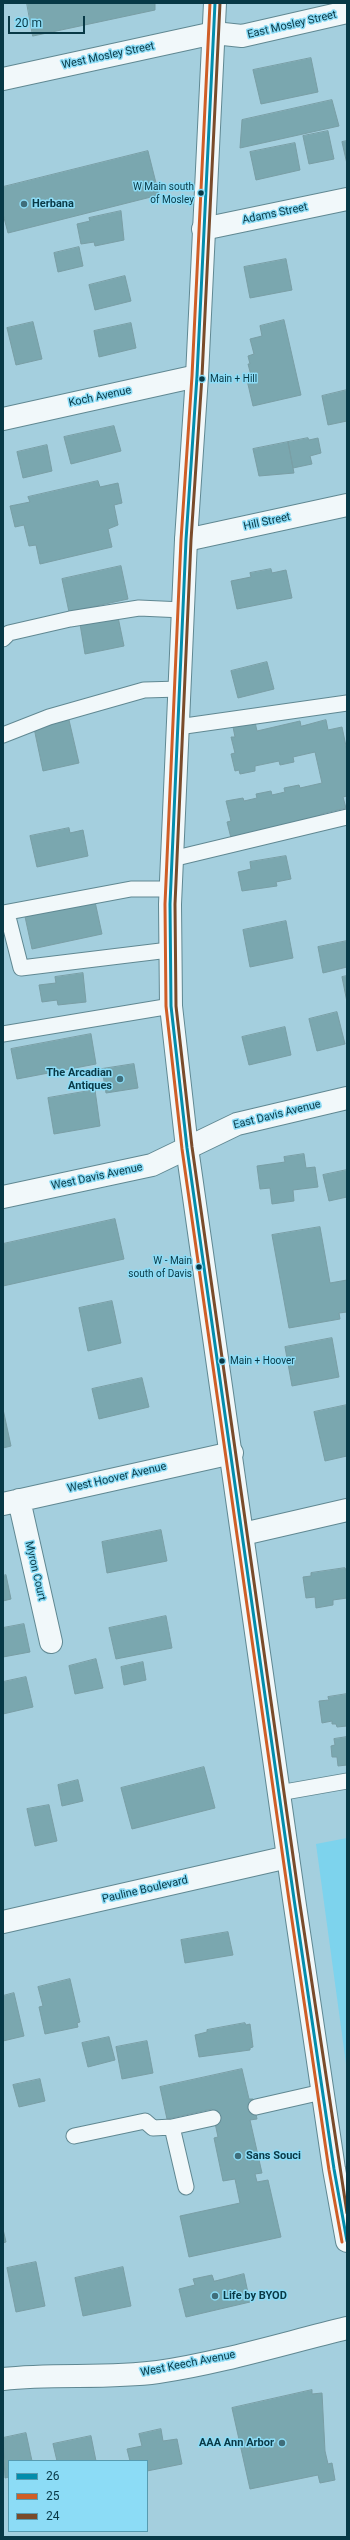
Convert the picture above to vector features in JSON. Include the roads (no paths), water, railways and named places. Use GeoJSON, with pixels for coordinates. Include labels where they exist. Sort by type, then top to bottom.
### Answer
{"type":"FeatureCollection","features":[{"type":"Feature","properties":{"kind":"street"},"geometry":{"type":"LineString","coordinates":[[215,3],[197,376],[186,540],[172,859],[169,950],[171,1006],[187,1148],[232,1453],[288,1857],[322,2092],[347,2241]]}},
{"type":"Feature","properties":{"kind":"street","name":"East Mosley Street"},"geometry":{"type":"LineString","coordinates":[[214,33],[242,36],[347,12]]}},
{"type":"Feature","properties":{"kind":"street","name":"West Mosley Street"},"geometry":{"type":"LineString","coordinates":[[4,74],[214,33]]}},
{"type":"Feature","properties":{"kind":"street","name":"Adams Street"},"geometry":{"type":"LineString","coordinates":[[203,230],[347,199]]}},
{"type":"Feature","properties":{"kind":"street","name":"Koch Avenue"},"geometry":{"type":"LineString","coordinates":[[3,419],[197,376]]}},
{"type":"Feature","properties":{"kind":"street","name":"Hill Street"},"geometry":{"type":"LineString","coordinates":[[186,540],[347,505]]}},
{"type":"Feature","properties":{"kind":"street","name":"East Davis Avenue"},"geometry":{"type":"LineString","coordinates":[[187,1148],[236,1124],[347,1098]]}},
{"type":"Feature","properties":{"kind":"street","name":"West Davis Avenue"},"geometry":{"type":"LineString","coordinates":[[3,1197],[152,1165],[187,1148]]}},
{"type":"Feature","properties":{"kind":"street","name":"West Hoover Avenue"},"geometry":{"type":"LineString","coordinates":[[11,1502],[232,1453]]}},
{"type":"Feature","properties":{"kind":"street","name":"Myron Court"},"geometry":{"type":"LineString","coordinates":[[11,1502],[51,1642]]}},
{"type":"Feature","properties":{"kind":"street"},"geometry":{"type":"LineString","coordinates":[[243,1534],[347,1510]]}},
{"type":"Feature","properties":{"kind":"street","name":"Pauline Boulevard"},"geometry":{"type":"LineString","coordinates":[[3,1922],[288,1857]]}},
{"type":"Feature","properties":{"kind":"street","name":"West Keech Avenue"},"geometry":{"type":"LineString","coordinates":[[3,2379],[27,2376],[115,2377],[159,2372],[347,2328]]}},
{"type":"Feature","properties":{"kind":"lane"},"geometry":{"type":"LineString","coordinates":[[3,639],[9,633],[70,619],[139,608],[184,610]]}},
{"type":"Feature","properties":{"kind":"lane"},"geometry":{"type":"LineString","coordinates":[[4,732],[144,690],[180,689]]}},
{"type":"Feature","properties":{"kind":"lane"},"geometry":{"type":"LineString","coordinates":[[178,727],[347,703]]}},
{"type":"Feature","properties":{"kind":"lane"},"geometry":{"type":"LineString","coordinates":[[172,859],[347,817]]}},
{"type":"Feature","properties":{"kind":"lane"},"geometry":{"type":"LineString","coordinates":[[169,950],[21,968],[5,913],[131,888],[171,889]]}},
{"type":"Feature","properties":{"kind":"lane"},"geometry":{"type":"LineString","coordinates":[[3,1034],[171,1006]]}},
{"type":"Feature","properties":{"kind":"lane"},"geometry":{"type":"LineString","coordinates":[[279,1793],[347,1781]]}},
{"type":"Feature","properties":{"kind":"lane"},"geometry":{"type":"LineString","coordinates":[[256,2108],[322,2092]]}},
{"type":"Feature","properties":{"kind":"lane"},"geometry":{"type":"LineString","coordinates":[[74,2136],[145,2121],[153,2128],[172,2127],[213,2118]]}},
{"type":"Feature","properties":{"kind":"lane"},"geometry":{"type":"LineString","coordinates":[[172,2127],[186,2187]]}},
{"type":"Feature","properties":{"kind":"place","name":"W Main south of Mosley"},"geometry":{"type":"Point","coordinates":[201,193]}},
{"type":"Feature","properties":{"kind":"place","name":"Herbana"},"geometry":{"type":"Point","coordinates":[24,204]}},
{"type":"Feature","properties":{"kind":"place","name":"Main + Hill"},"geometry":{"type":"Point","coordinates":[202,379]}},
{"type":"Feature","properties":{"kind":"place","name":"The Arcadian Antiques"},"geometry":{"type":"Point","coordinates":[120,1079]}},
{"type":"Feature","properties":{"kind":"place","name":"W - Main south of Davis"},"geometry":{"type":"Point","coordinates":[199,1267]}},
{"type":"Feature","properties":{"kind":"place","name":"Main + Hoover"},"geometry":{"type":"Point","coordinates":[222,1361]}},
{"type":"Feature","properties":{"kind":"place","name":"Sans Souci"},"geometry":{"type":"Point","coordinates":[238,2156]}},
{"type":"Feature","properties":{"kind":"place","name":"Life by BYOD"},"geometry":{"type":"Point","coordinates":[215,2296]}},
{"type":"Feature","properties":{"kind":"place","name":"AAA Ann Arbor"},"geometry":{"type":"Point","coordinates":[282,2443]}}]}
